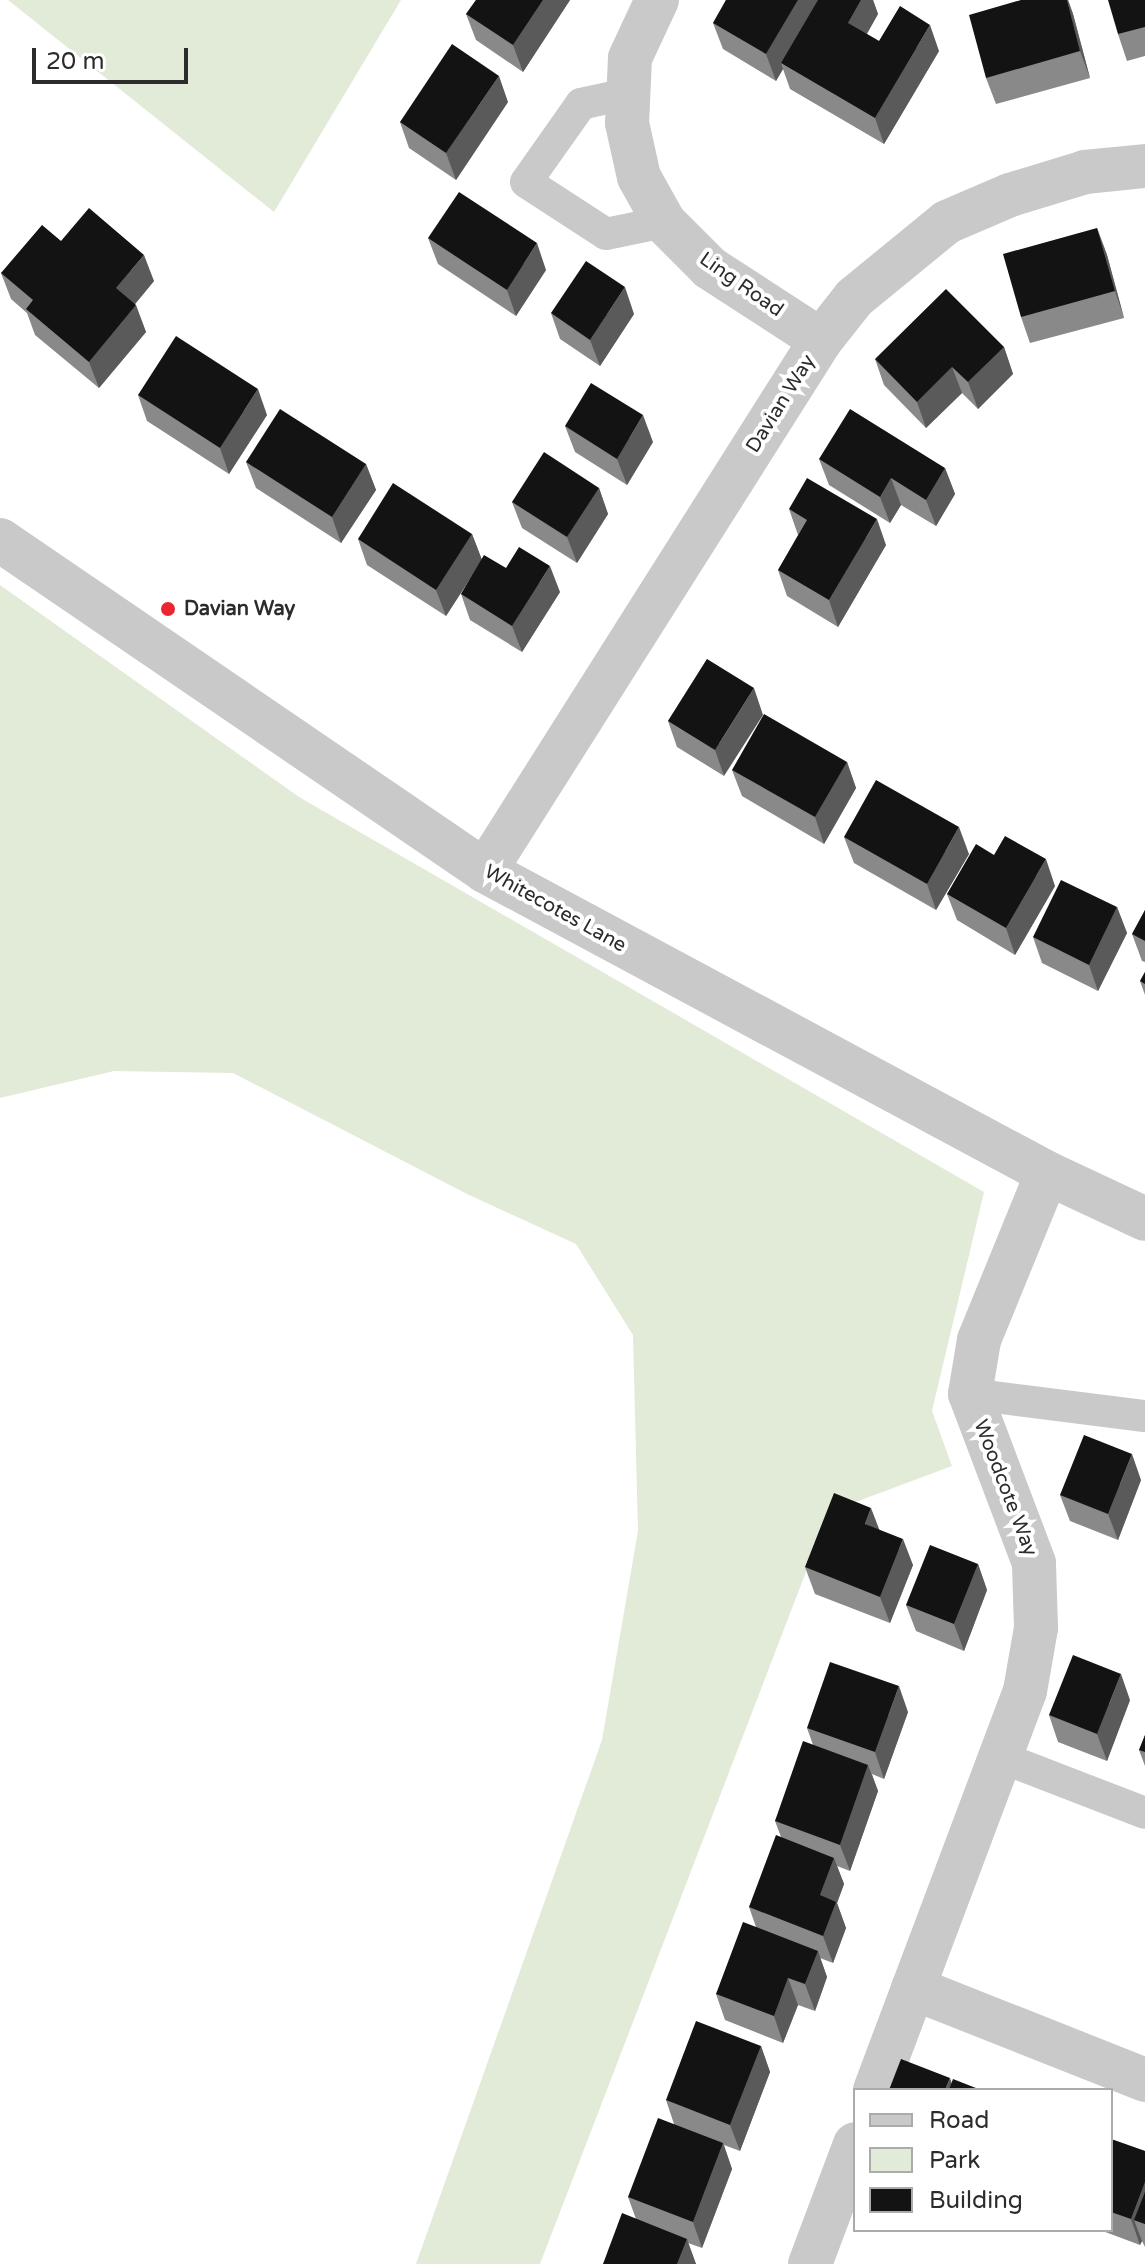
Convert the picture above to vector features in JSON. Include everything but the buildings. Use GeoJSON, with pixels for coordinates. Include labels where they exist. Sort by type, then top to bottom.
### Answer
{"type":"FeatureCollection","features":[{"type":"Feature","properties":{"kind":"street","name":"Ling Road"},"geometry":{"type":"LineString","coordinates":[[657,0],[630,58],[626,94],[639,177],[664,222],[710,268],[821,340]]}},
{"type":"Feature","properties":{"kind":"street","name":"Davian Way"},"geometry":{"type":"LineString","coordinates":[[485,871],[821,340],[890,264],[947,222],[1010,195],[1085,172],[1145,166]]}},
{"type":"Feature","properties":{"kind":"street","name":"Whitecotes Lane"},"geometry":{"type":"LineString","coordinates":[[0,540],[485,871],[1047,1173],[1145,1219]]}},
{"type":"Feature","properties":{"kind":"street","name":"Woodcote Way"},"geometry":{"type":"LineString","coordinates":[[876,2088],[1025,1691],[1036,1628],[1034,1563],[970,1394],[979,1340],[1047,1173]]}},
{"type":"Feature","properties":{"kind":"street"},"geometry":{"type":"LineString","coordinates":[[913,1988],[1145,2080]]}},
{"type":"Feature","properties":{"kind":"street"},"geometry":{"type":"LineString","coordinates":[[810,2264],[853,2149]]}},
{"type":"Feature","properties":{"kind":"lane"},"geometry":{"type":"LineString","coordinates":[[626,94],[581,104],[526,182],[606,234],[664,222]]}},
{"type":"Feature","properties":{"kind":"lane"},"geometry":{"type":"LineString","coordinates":[[970,1394],[1145,1416]]}},
{"type":"Feature","properties":{"kind":"lane"},"geometry":{"type":"LineString","coordinates":[[1000,1757],[1145,1813]]}},
{"type":"Feature","properties":{"kind":"green space"},"geometry":{"type":"Polygon","coordinates":[[[8,0],[401,0],[274,212],[8,0]]]}},
{"type":"Feature","properties":{"kind":"green space"},"geometry":{"type":"Polygon","coordinates":[[[0,585],[299,797],[984,1192],[932,1411],[952,1466],[829,1512],[540,2264],[416,2264],[602,1740],[638,1531],[633,1335],[576,1244],[467,1194],[233,1073],[114,1071],[0,1098],[0,585]]]}},
{"type":"Feature","properties":{"kind":"place","name":"Davian Way"},"geometry":{"type":"Point","coordinates":[168,609]}}]}
